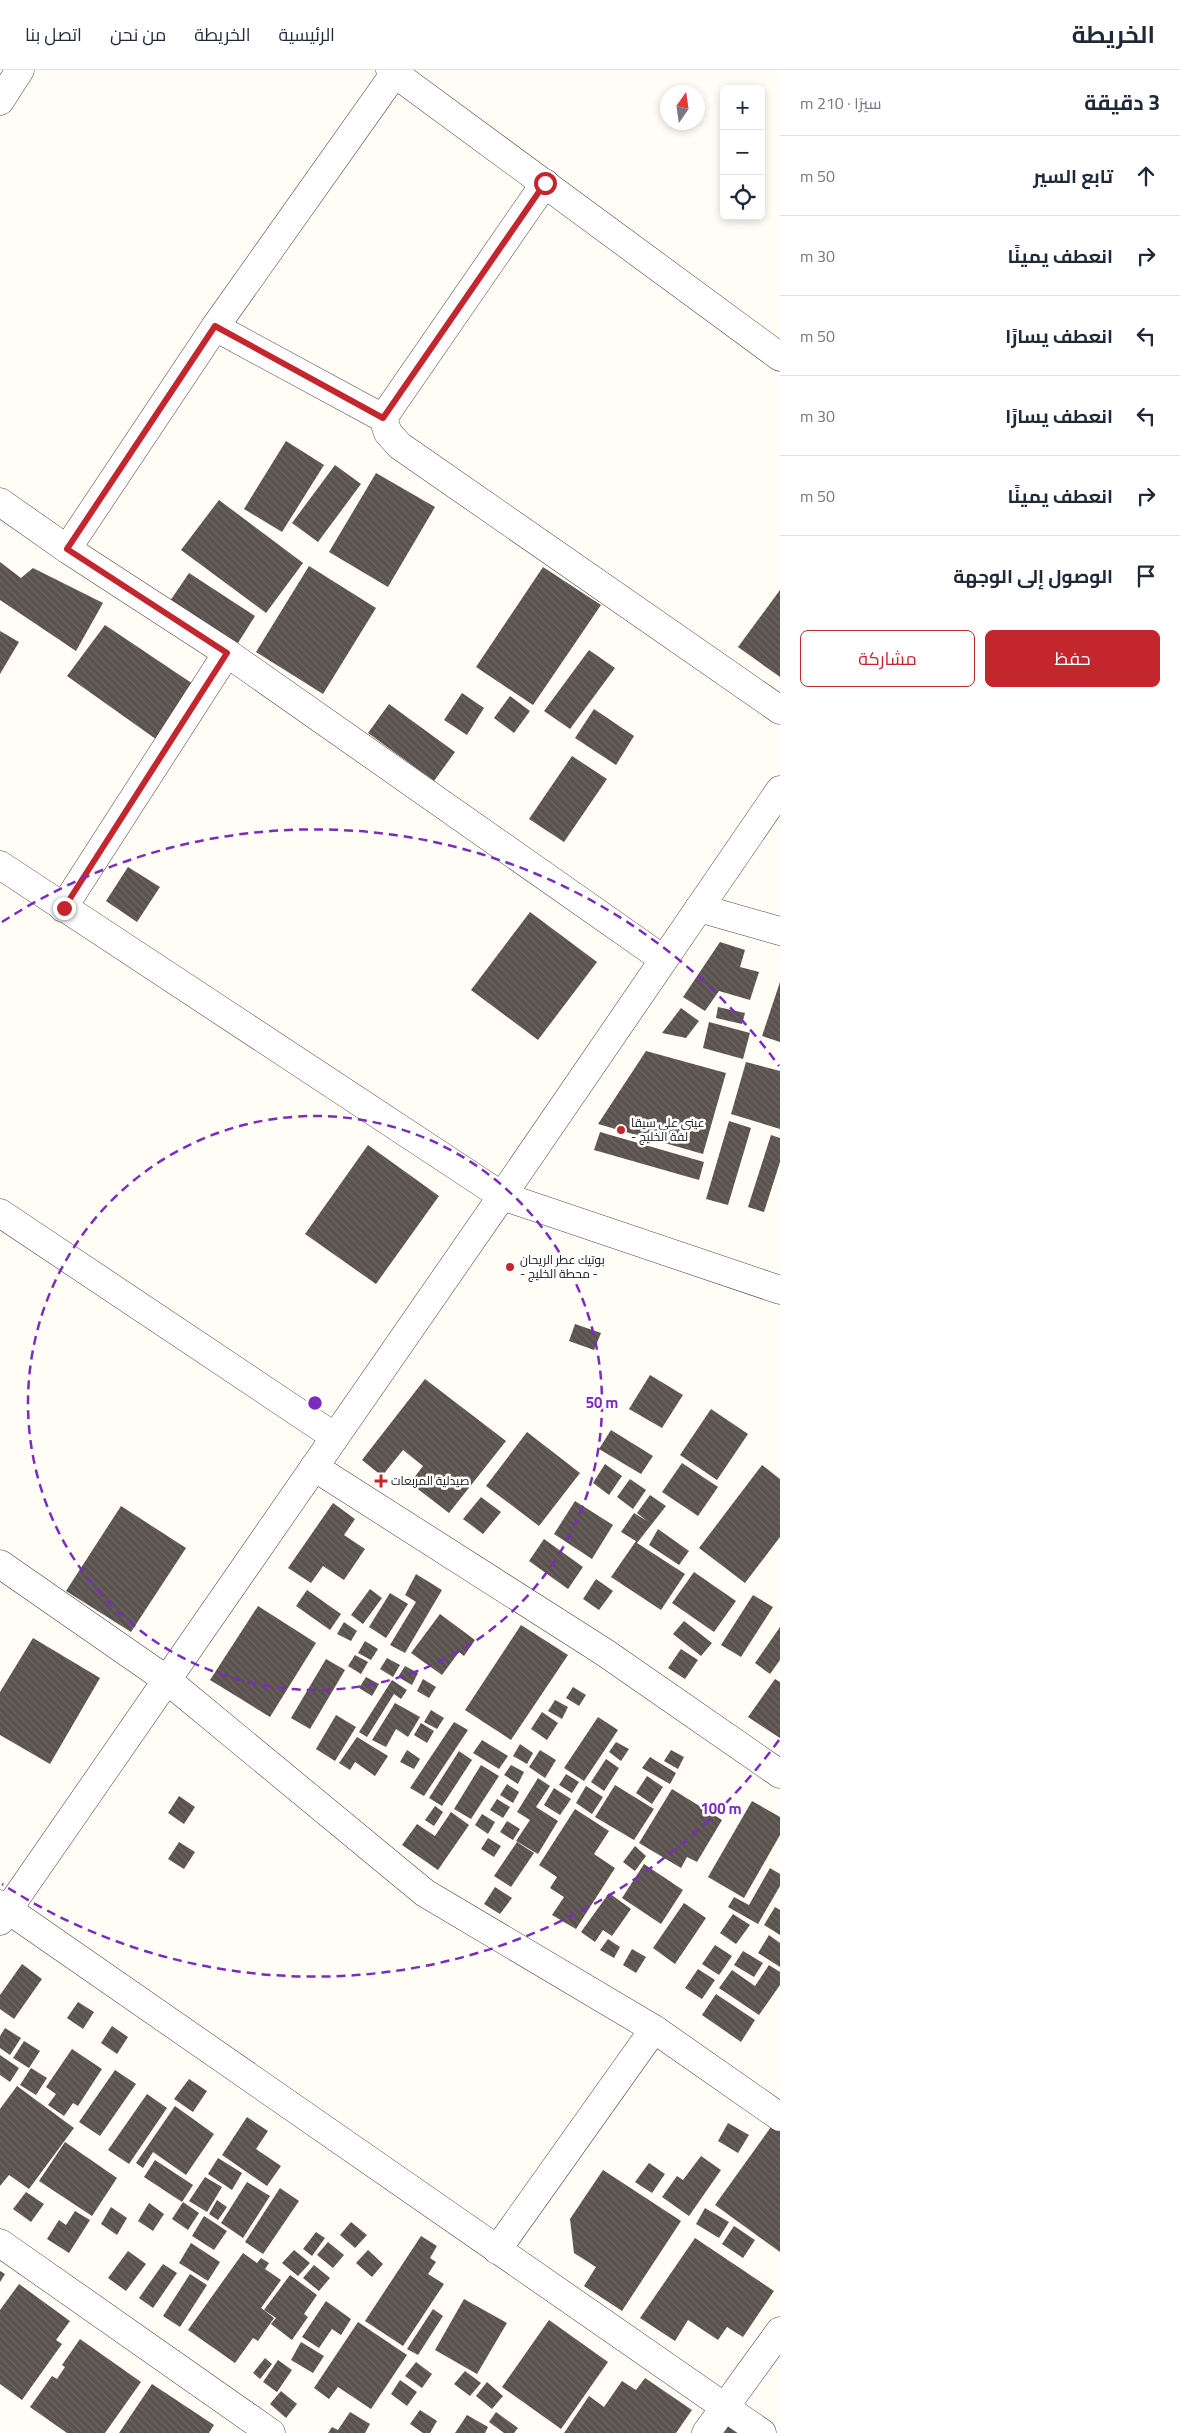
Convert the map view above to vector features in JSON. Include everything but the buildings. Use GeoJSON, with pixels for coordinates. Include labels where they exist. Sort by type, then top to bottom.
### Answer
{"type":"FeatureCollection","features":[{"type":"Feature","properties":{"kind":"street"},"geometry":{"type":"LineString","coordinates":[[0,101],[20,70]]}},
{"type":"Feature","properties":{"kind":"street"},"geometry":{"type":"LineString","coordinates":[[67,549],[215,326],[394,71],[780,357]]}},
{"type":"Feature","properties":{"kind":"street"},"geometry":{"type":"LineString","coordinates":[[383,418],[545,183]]}},
{"type":"Feature","properties":{"kind":"street"},"geometry":{"type":"LineString","coordinates":[[215,326],[383,418],[388,433],[400,446],[780,710]]}},
{"type":"Feature","properties":{"kind":"street"},"geometry":{"type":"LineString","coordinates":[[0,502],[67,549],[227,653],[663,959]]}},
{"type":"Feature","properties":{"kind":"street"},"geometry":{"type":"LineString","coordinates":[[64,908],[227,653]]}},
{"type":"Feature","properties":{"kind":"street"},"geometry":{"type":"LineString","coordinates":[[762,2433],[723,2408],[497,2250],[3,1911],[167,1680],[780,790]]}},
{"type":"Feature","properties":{"kind":"street"},"geometry":{"type":"LineString","coordinates":[[0,865],[502,1196],[780,1290]]}},
{"type":"Feature","properties":{"kind":"street"},"geometry":{"type":"LineString","coordinates":[[699,908],[780,931]]}},
{"type":"Feature","properties":{"kind":"street"},"geometry":{"type":"LineString","coordinates":[[0,1213],[335,1437]]}},
{"type":"Feature","properties":{"kind":"street"},"geometry":{"type":"LineString","coordinates":[[314,1467],[604,1652],[780,1774]]}},
{"type":"Feature","properties":{"kind":"street"},"geometry":{"type":"LineString","coordinates":[[0,1564],[167,1680],[425,1893],[654,2029],[780,2116]]}},
{"type":"Feature","properties":{"kind":"street"},"geometry":{"type":"LineString","coordinates":[[497,2250],[654,2029]]}},
{"type":"Feature","properties":{"kind":"street"},"geometry":{"type":"LineString","coordinates":[[0,2243],[271,2433]]}},
{"type":"Feature","properties":{"kind":"street"},"geometry":{"type":"LineString","coordinates":[[706,2433],[780,2331]]}},
{"type":"Feature","properties":{"kind":"place","name":"عيني على سيقا - لفة الخليج"},"geometry":{"type":"Point","coordinates":[621,1130]}},
{"type":"Feature","properties":{"kind":"place","name":"بوتيك عطر الريحان - محطة الخليج -"},"geometry":{"type":"Point","coordinates":[510,1267]}},
{"type":"Feature","properties":{"kind":"place","name":"صيدلية المربعات"},"geometry":{"type":"Point","coordinates":[381,1481]}},
{"type":"Feature","properties":{"kind":"route"},"geometry":{"type":"LineString","coordinates":[[64,908],[227,653],[67,549],[215,326],[383,418],[545,183]]}}]}
